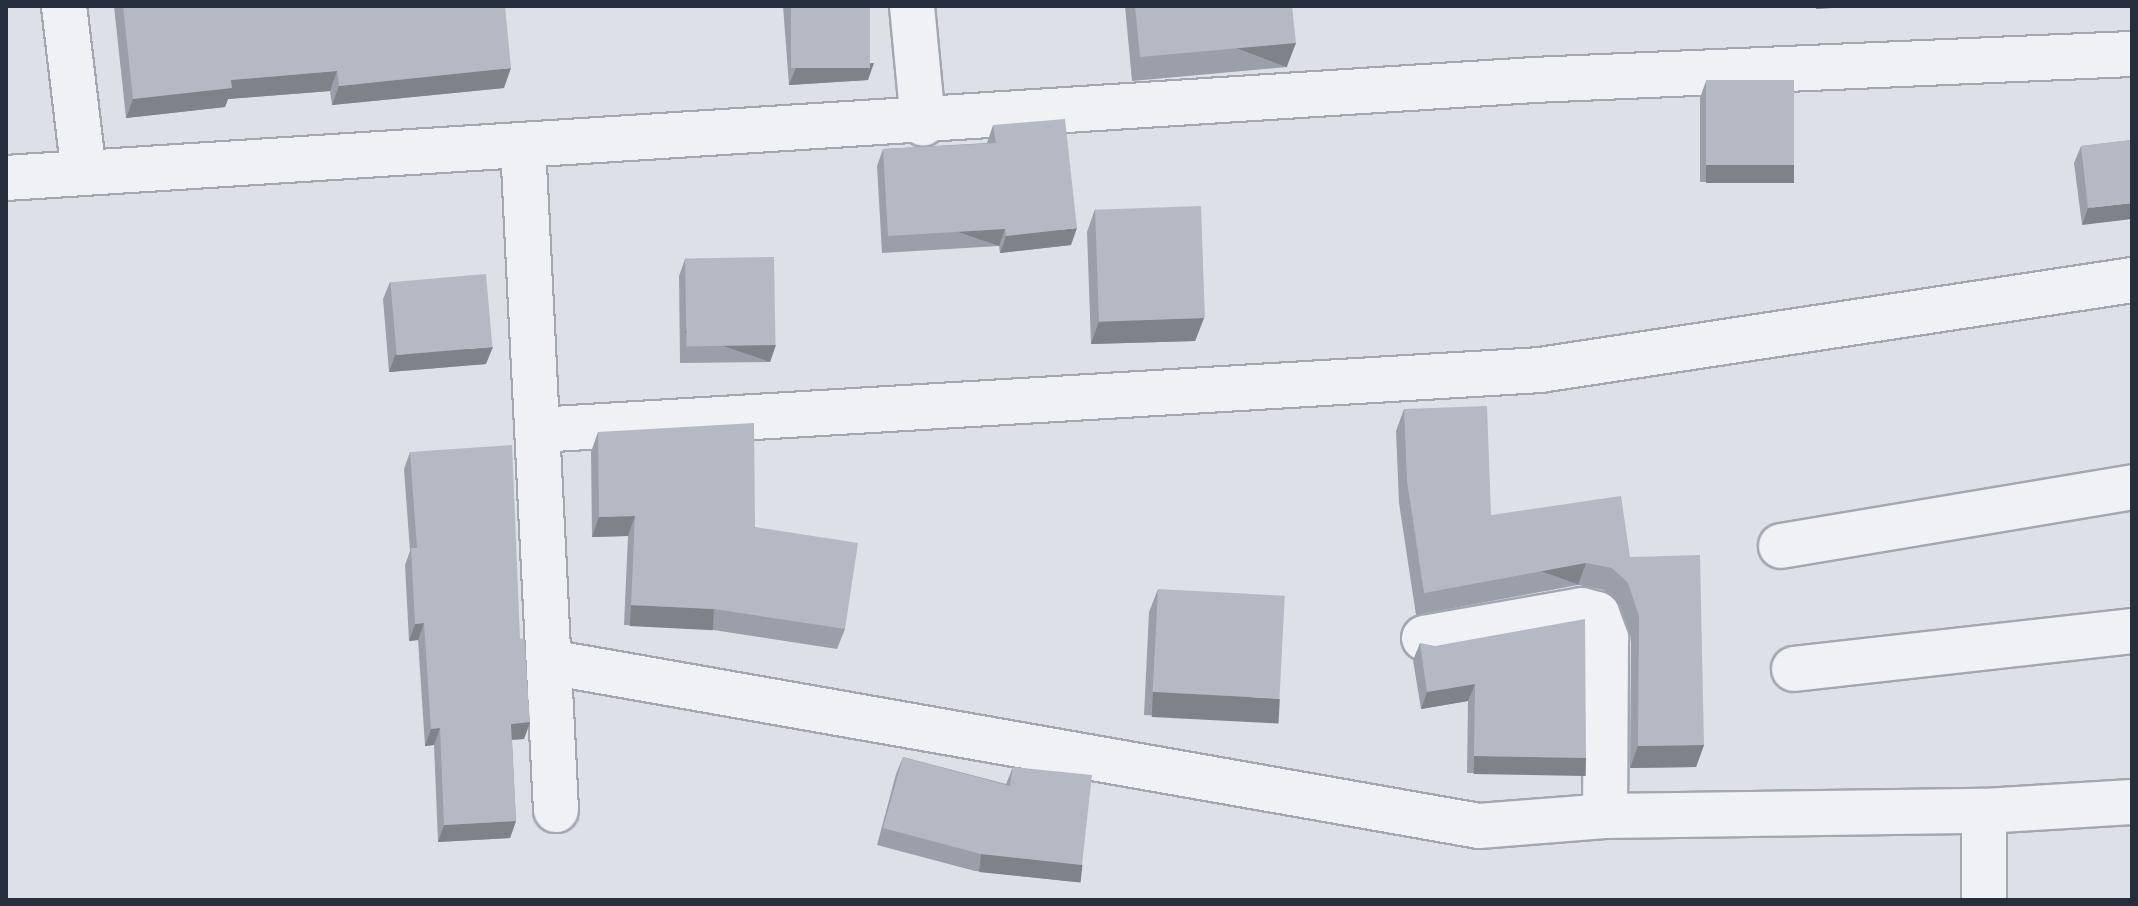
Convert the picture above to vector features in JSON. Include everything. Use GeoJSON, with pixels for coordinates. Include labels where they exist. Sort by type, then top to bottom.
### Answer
{"type":"FeatureCollection","features":[{"type":"Feature","properties":{"kind":"street"},"geometry":{"type":"LineString","coordinates":[[64,6],[84,173]]}},
{"type":"Feature","properties":{"kind":"street"},"geometry":{"type":"LineString","coordinates":[[912,6],[923,123]]}},
{"type":"Feature","properties":{"kind":"street"},"geometry":{"type":"LineString","coordinates":[[6,178],[923,123],[1533,80],[2132,54]]}},
{"type":"Feature","properties":{"kind":"street"},"geometry":{"type":"LineString","coordinates":[[523,145],[556,810]]}},
{"type":"Feature","properties":{"kind":"street"},"geometry":{"type":"LineString","coordinates":[[537,430],[1540,370],[2132,280]]}},
{"type":"Feature","properties":{"kind":"street"},"geometry":{"type":"LineString","coordinates":[[1781,546],[2132,487]]}},
{"type":"Feature","properties":{"kind":"street"},"geometry":{"type":"LineString","coordinates":[[1424,638],[1582,610],[1597,614],[1606,638],[1605,816]]}},
{"type":"Feature","properties":{"kind":"street"},"geometry":{"type":"LineString","coordinates":[[1794,669],[2132,631]]}},
{"type":"Feature","properties":{"kind":"street"},"geometry":{"type":"LineString","coordinates":[[549,662],[1479,826],[1605,816],[1984,811],[2132,802]]}},
{"type":"Feature","properties":{"kind":"street"},"geometry":{"type":"LineString","coordinates":[[1984,811],[1984,900]]}},
{"type":"Feature","properties":{"kind":"building"},"geometry":{"type":"Polygon","coordinates":[[[123,6],[505,6],[511,68],[339,86],[337,71],[231,80],[232,88],[133,99],[123,6]]]}},
{"type":"Feature","properties":{"kind":"building"},"geometry":{"type":"Polygon","coordinates":[[[791,6],[870,6],[870,68],[791,68],[791,6]]]}},
{"type":"Feature","properties":{"kind":"building"},"geometry":{"type":"Polygon","coordinates":[[[1135,6],[1292,6],[1296,43],[1140,57],[1135,6]]]}},
{"type":"Feature","properties":{"kind":"building"},"geometry":{"type":"Polygon","coordinates":[[[1706,80],[1794,80],[1794,165],[1706,165],[1706,80]]]}},
{"type":"Feature","properties":{"kind":"building"},"geometry":{"type":"Polygon","coordinates":[[[1065,119],[1077,228],[1006,236],[1005,229],[888,236],[883,149],[996,143],[993,125],[1065,119]]]}},
{"type":"Feature","properties":{"kind":"building"},"geometry":{"type":"Polygon","coordinates":[[[2132,140],[2132,203],[2088,208],[2081,146],[2132,140]]]}},
{"type":"Feature","properties":{"kind":"building"},"geometry":{"type":"Polygon","coordinates":[[[1201,206],[1205,318],[1099,322],[1095,210],[1201,206]]]}},
{"type":"Feature","properties":{"kind":"building"},"geometry":{"type":"Polygon","coordinates":[[[774,257],[776,345],[687,347],[685,259],[774,257]]]}},
{"type":"Feature","properties":{"kind":"building"},"geometry":{"type":"Polygon","coordinates":[[[486,274],[492,347],[397,355],[390,282],[486,274]]]}},
{"type":"Feature","properties":{"kind":"building"},"geometry":{"type":"Polygon","coordinates":[[[1487,406],[1491,515],[1621,496],[1630,557],[1700,555],[1704,745],[1638,746],[1639,616],[1628,583],[1612,568],[1586,563],[1424,593],[1407,481],[1404,409],[1487,406]]]}},
{"type":"Feature","properties":{"kind":"building"},"geometry":{"type":"Polygon","coordinates":[[[754,423],[755,527],[858,543],[845,629],[714,609],[631,605],[635,516],[599,517],[598,432],[754,423]]]}},
{"type":"Feature","properties":{"kind":"building"},"geometry":{"type":"Polygon","coordinates":[[[512,445],[520,639],[524,638],[530,722],[511,724],[516,821],[444,825],[440,728],[431,729],[424,623],[415,624],[411,548],[417,548],[410,452],[512,445]]]}},
{"type":"Feature","properties":{"kind":"building"},"geometry":{"type":"Polygon","coordinates":[[[1158,589],[1285,596],[1279,699],[1153,692],[1158,589]]]}},
{"type":"Feature","properties":{"kind":"building"},"geometry":{"type":"Polygon","coordinates":[[[1585,619],[1586,758],[1474,756],[1475,684],[1427,692],[1420,643],[1435,646],[1585,619]]]}},
{"type":"Feature","properties":{"kind":"building"},"geometry":{"type":"Polygon","coordinates":[[[903,757],[1010,786],[1013,767],[1092,775],[1082,865],[981,854],[883,828],[903,757]]]}}]}
